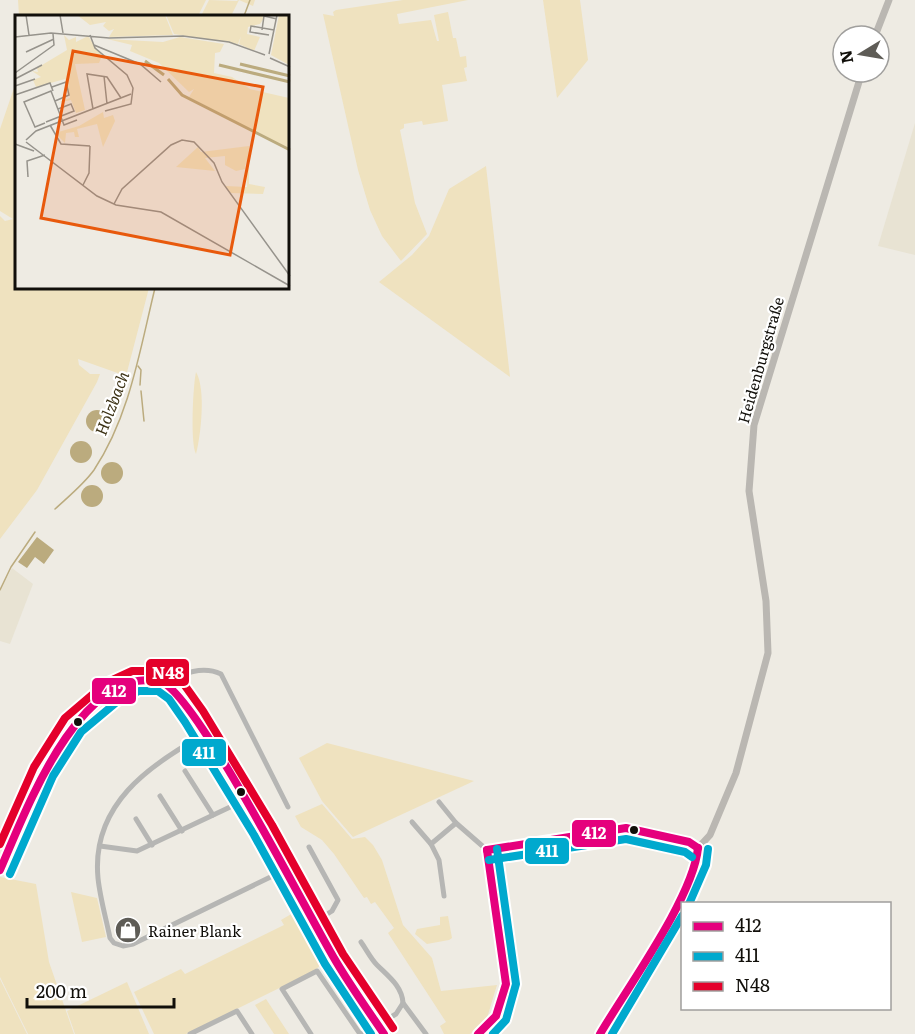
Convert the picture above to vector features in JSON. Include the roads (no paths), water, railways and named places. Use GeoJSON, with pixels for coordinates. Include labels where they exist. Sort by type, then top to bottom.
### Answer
{"type":"FeatureCollection","features":[{"type":"Feature","properties":{"kind":"street"},"geometry":{"type":"LineString","coordinates":[[880,24],[889,0]]}},
{"type":"Feature","properties":{"kind":"street","name":"Heidenburgstraße"},"geometry":{"type":"LineString","coordinates":[[600,1034],[673,911],[697,861],[698,848],[710,835],[732,782],[765,664],[768,646],[766,601],[749,491],[752,439],[775,353],[858,84]]}},
{"type":"Feature","properties":{"kind":"street"},"geometry":{"type":"LineString","coordinates":[[168,684],[183,674],[193,672],[221,674],[288,807]]}},
{"type":"Feature","properties":{"kind":"street"},"geometry":{"type":"LineString","coordinates":[[0,870],[44,771],[73,725],[112,692],[137,680],[154,679],[168,684],[183,699],[245,800],[313,923],[384,1034]]}},
{"type":"Feature","properties":{"kind":"street"},"geometry":{"type":"LineString","coordinates":[[205,735],[162,759],[134,782],[113,812],[100,846],[98,878],[110,938],[114,943],[123,946],[140,941],[285,870]]}},
{"type":"Feature","properties":{"kind":"street"},"geometry":{"type":"LineString","coordinates":[[185,771],[213,815]]}},
{"type":"Feature","properties":{"kind":"street"},"geometry":{"type":"LineString","coordinates":[[160,796],[182,831]]}},
{"type":"Feature","properties":{"kind":"street"},"geometry":{"type":"LineString","coordinates":[[100,846],[128,851],[152,845],[245,800]]}},
{"type":"Feature","properties":{"kind":"street"},"geometry":{"type":"LineString","coordinates":[[439,802],[456,823],[487,850],[506,984],[496,1016],[478,1034]]}},
{"type":"Feature","properties":{"kind":"street"},"geometry":{"type":"LineString","coordinates":[[136,819],[152,845]]}},
{"type":"Feature","properties":{"kind":"street"},"geometry":{"type":"LineString","coordinates":[[412,822],[431,844],[439,860],[444,896]]}},
{"type":"Feature","properties":{"kind":"street"},"geometry":{"type":"LineString","coordinates":[[431,844],[456,823]]}},
{"type":"Feature","properties":{"kind":"street"},"geometry":{"type":"LineString","coordinates":[[487,850],[627,828],[689,842],[698,848]]}},
{"type":"Feature","properties":{"kind":"street"},"geometry":{"type":"LineString","coordinates":[[309,847],[338,900],[332,911],[313,923]]}},
{"type":"Feature","properties":{"kind":"street"},"geometry":{"type":"LineString","coordinates":[[361,942],[378,966],[389,974],[401,993],[404,1003],[426,1034]]}},
{"type":"Feature","properties":{"kind":"street"},"geometry":{"type":"LineString","coordinates":[[311,1034],[282,989],[317,971],[361,1034],[396,1014],[404,1003]]}},
{"type":"Feature","properties":{"kind":"street"},"geometry":{"type":"LineString","coordinates":[[190,1034],[237,1011],[252,1034]]}},
{"type":"Feature","properties":{"kind":"street"},"geometry":{"type":"LineString","coordinates":[[204,1027],[208,1034]]}},
{"type":"Feature","properties":{"kind":"waterway","name":"Holzbach"},"geometry":{"type":"LineString","coordinates":[[244,15],[250,0]]}},
{"type":"Feature","properties":{"kind":"waterway","name":"Holzbach"},"geometry":{"type":"LineString","coordinates":[[55,509],[94,470],[117,427],[139,358],[155,290]]}},
{"type":"Feature","properties":{"kind":"waterway"},"geometry":{"type":"LineString","coordinates":[[138,366],[141,370],[140,385]]}},
{"type":"Feature","properties":{"kind":"waterway"},"geometry":{"type":"LineString","coordinates":[[141,391],[144,421]]}},
{"type":"Feature","properties":{"kind":"waterway"},"geometry":{"type":"LineString","coordinates":[[0,590],[11,567],[35,532]]}},
{"type":"Feature","properties":{"kind":"place","name":"Rainer Blank"},"geometry":{"type":"Point","coordinates":[128,930]}}]}
